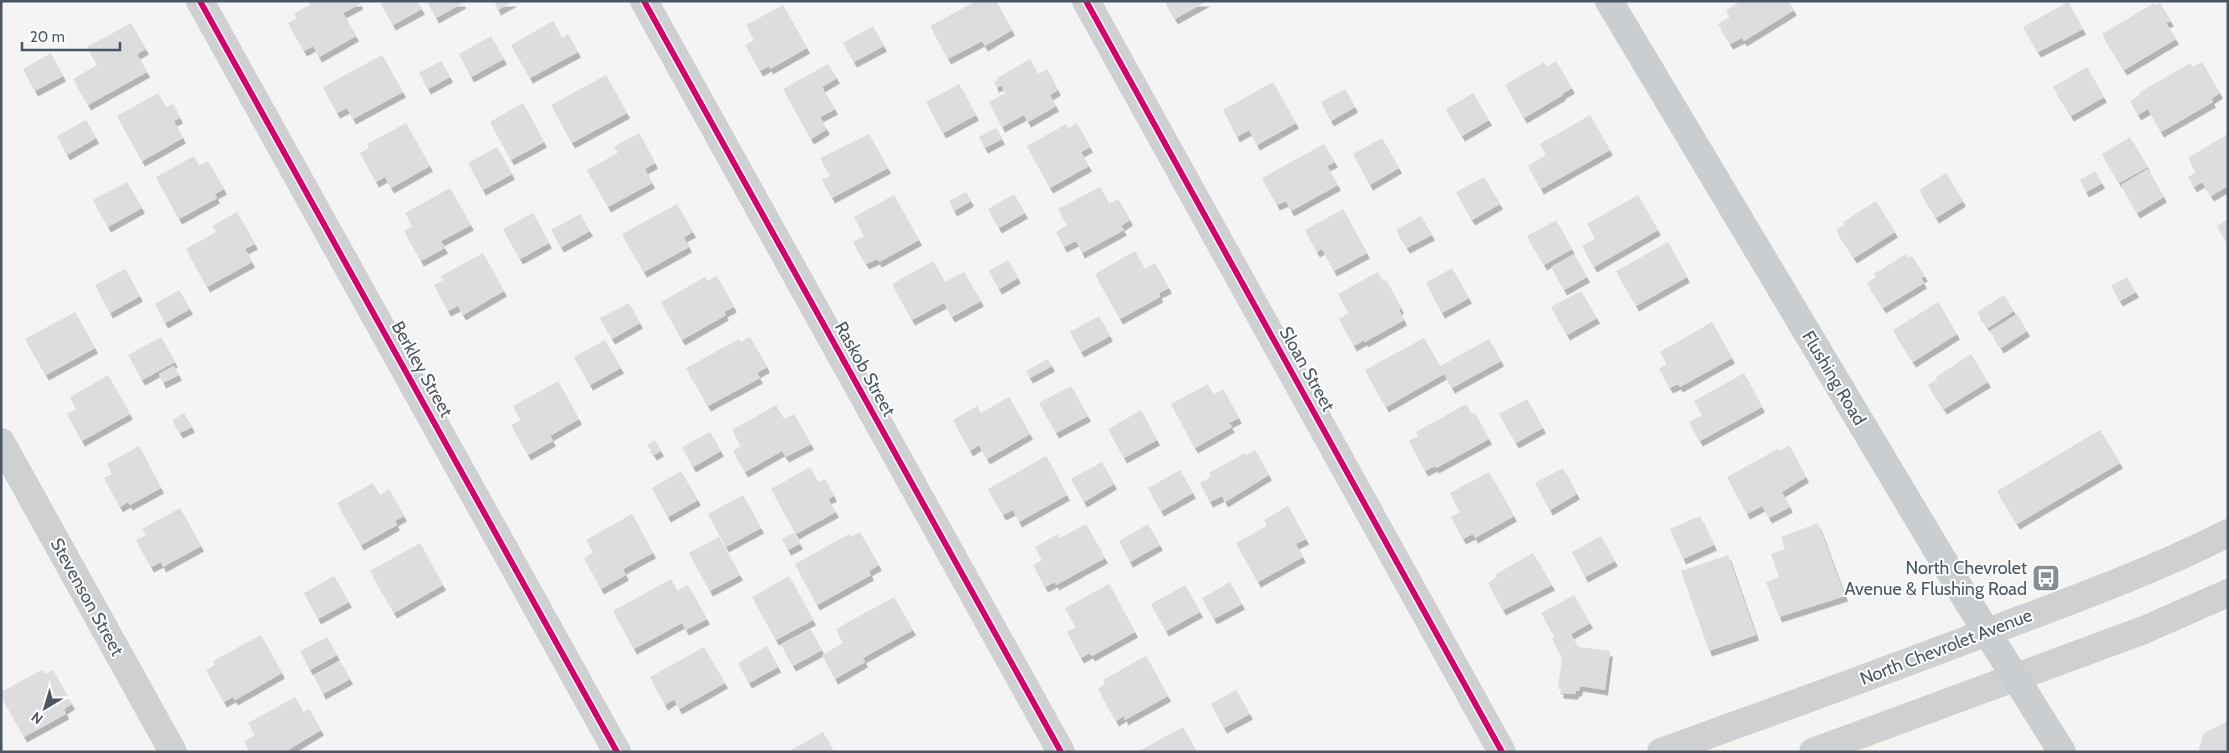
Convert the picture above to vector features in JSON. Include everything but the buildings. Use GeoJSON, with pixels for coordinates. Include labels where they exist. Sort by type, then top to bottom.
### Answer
{"type":"FeatureCollection","features":[{"type":"Feature","properties":{"kind":"main road","name":"Flushing Road"},"geometry":{"type":"LineString","coordinates":[[1609,1],[1987,632],[2062,752]]}},
{"type":"Feature","properties":{"kind":"street","name":"Berkley Street"},"geometry":{"type":"LineString","coordinates":[[200,1],[617,752]]}},
{"type":"Feature","properties":{"kind":"street","name":"Raskob Street"},"geometry":{"type":"LineString","coordinates":[[644,1],[1061,752]]}},
{"type":"Feature","properties":{"kind":"street","name":"Sloan Street"},"geometry":{"type":"LineString","coordinates":[[1086,1],[1502,752]]}},
{"type":"Feature","properties":{"kind":"street","name":"Stevenson Street"},"geometry":{"type":"LineString","coordinates":[[1,442],[173,752]]}},
{"type":"Feature","properties":{"kind":"street","name":"North Chevrolet Avenue"},"geometry":{"type":"LineString","coordinates":[[1661,752],[2143,573],[2228,532]]}},
{"type":"Feature","properties":{"kind":"street"},"geometry":{"type":"LineString","coordinates":[[1813,752],[2144,630],[2228,593]]}},
{"type":"Feature","properties":{"kind":"cycle path"},"geometry":{"type":"LineString","coordinates":[[200,1],[617,752]]}},
{"type":"Feature","properties":{"kind":"cycle path"},"geometry":{"type":"LineString","coordinates":[[644,1],[1061,752]]}},
{"type":"Feature","properties":{"kind":"cycle path"},"geometry":{"type":"LineString","coordinates":[[1086,1],[1502,752]]}},
{"type":"Feature","properties":{"kind":"place","name":"North Chevrolet Avenue & Flushing Road"},"geometry":{"type":"Point","coordinates":[2046,578]}}]}
